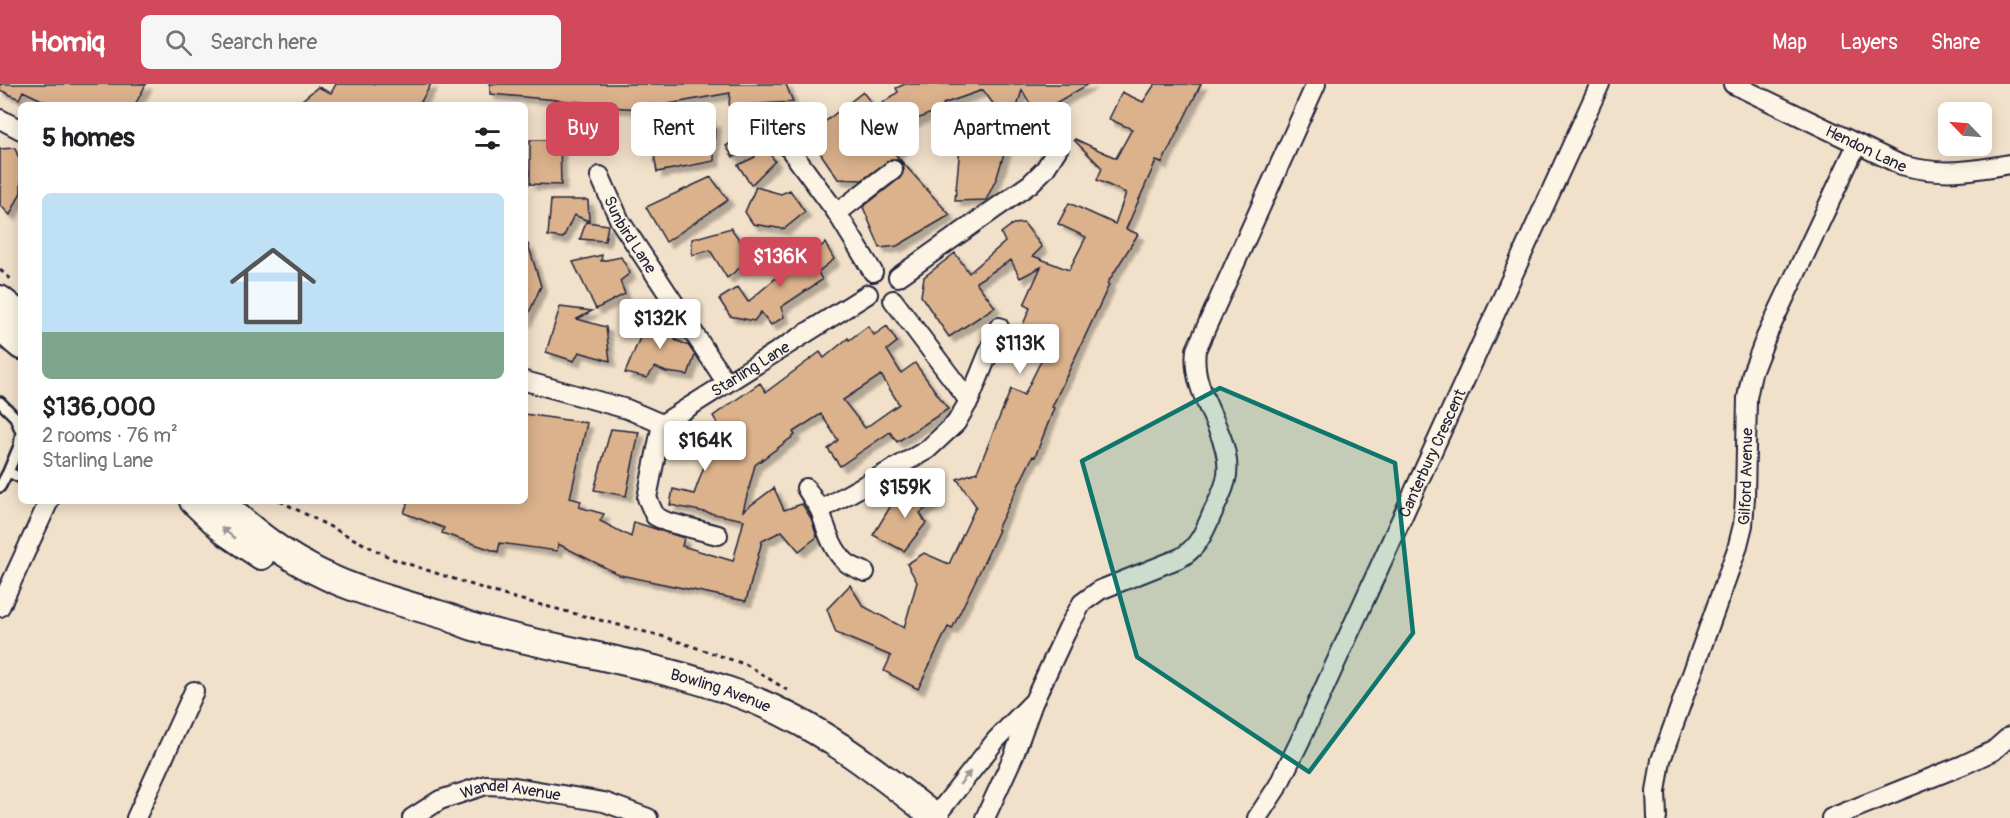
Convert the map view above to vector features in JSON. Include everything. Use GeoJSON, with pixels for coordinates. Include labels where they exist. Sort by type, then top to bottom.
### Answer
{"type":"FeatureCollection","features":[{"type":"Feature","properties":{"kind":"main road"},"geometry":{"type":"LineString","coordinates":[[7,291],[18,311]]}},
{"type":"Feature","properties":{"kind":"main road"},"geometry":{"type":"LineString","coordinates":[[0,328],[18,343]]}},
{"type":"Feature","properties":{"kind":"main road","name":"Bowling Avenue"},"geometry":{"type":"LineString","coordinates":[[196,504],[227,533],[289,575],[335,596],[447,629],[474,628]]}},
{"type":"Feature","properties":{"kind":"main road","name":"Bowling Avenue"},"geometry":{"type":"LineString","coordinates":[[223,504],[267,542],[304,566],[360,590],[443,615],[474,628],[663,670],[743,695],[809,726],[863,762],[936,818]]}},
{"type":"Feature","properties":{"kind":"street"},"geometry":{"type":"LineString","coordinates":[[985,818],[1014,755],[1032,702],[1068,628],[1088,597],[1180,558],[1189,553],[1203,536],[1222,491],[1227,472],[1227,461],[1195,371],[1196,350],[1316,84]]}},
{"type":"Feature","properties":{"kind":"street","name":"Canterbury Crescent"},"geometry":{"type":"LineString","coordinates":[[1257,818],[1278,786],[1300,741],[1600,84]]}},
{"type":"Feature","properties":{"kind":"street","name":"Hendon Lane"},"geometry":{"type":"LineString","coordinates":[[1733,84],[1901,165],[1922,171],[1940,172],[1974,170],[2010,164]]}},
{"type":"Feature","properties":{"kind":"street"},"geometry":{"type":"LineString","coordinates":[[0,119],[18,128]]}},
{"type":"Feature","properties":{"kind":"street","name":"Gilford Avenue"},"geometry":{"type":"LineString","coordinates":[[1657,818],[1656,792],[1661,760],[1730,568],[1743,525],[1747,398],[1752,373],[1766,337],[1857,144]]}},
{"type":"Feature","properties":{"kind":"street"},"geometry":{"type":"LineString","coordinates":[[795,156],[837,213],[873,273]]}},
{"type":"Feature","properties":{"kind":"street"},"geometry":{"type":"LineString","coordinates":[[898,277],[1030,184],[1045,169],[1053,156]]}},
{"type":"Feature","properties":{"kind":"street"},"geometry":{"type":"LineString","coordinates":[[837,213],[893,170]]}},
{"type":"Feature","properties":{"kind":"street","name":"Sunbird Lane"},"geometry":{"type":"LineString","coordinates":[[600,176],[620,221],[726,382]]}},
{"type":"Feature","properties":{"kind":"street"},"geometry":{"type":"LineString","coordinates":[[884,269],[898,277],[899,292],[893,300],[882,303],[868,294],[867,280],[873,273],[884,269]]}},
{"type":"Feature","properties":{"kind":"street","name":"Starling Lane"},"geometry":{"type":"LineString","coordinates":[[662,424],[868,294]]}},
{"type":"Feature","properties":{"kind":"street"},"geometry":{"type":"LineString","coordinates":[[893,300],[969,401]]}},
{"type":"Feature","properties":{"kind":"street"},"geometry":{"type":"LineString","coordinates":[[820,510],[927,450],[956,423],[969,401],[999,327]]}},
{"type":"Feature","properties":{"kind":"street"},"geometry":{"type":"LineString","coordinates":[[528,382],[627,409],[646,415],[662,424],[646,498],[655,516],[667,522],[718,535]]}},
{"type":"Feature","properties":{"kind":"street"},"geometry":{"type":"LineString","coordinates":[[806,488],[820,510],[837,552],[847,563],[865,573]]}},
{"type":"Feature","properties":{"kind":"street"},"geometry":{"type":"LineString","coordinates":[[0,607],[48,504]]}},
{"type":"Feature","properties":{"kind":"street"},"geometry":{"type":"LineString","coordinates":[[136,818],[194,691]]}},
{"type":"Feature","properties":{"kind":"street"},"geometry":{"type":"LineString","coordinates":[[936,818],[996,740],[1032,702]]}},
{"type":"Feature","properties":{"kind":"street"},"geometry":{"type":"LineString","coordinates":[[1831,818],[1963,765],[1993,751],[2010,736]]}},
{"type":"Feature","properties":{"kind":"street","name":"Wandel Avenue"},"geometry":{"type":"LineString","coordinates":[[412,818],[440,800],[486,785],[509,786],[604,802],[648,818]]}},
{"type":"Feature","properties":{"kind":"lane"},"geometry":{"type":"LineString","coordinates":[[0,402],[15,417],[18,424]]}},
{"type":"Feature","properties":{"kind":"lane"},"geometry":{"type":"LineString","coordinates":[[0,488],[18,448]]}},
{"type":"Feature","properties":{"kind":"lane"},"geometry":{"type":"LineString","coordinates":[[8,472],[18,477]]}},
{"type":"Feature","properties":{"kind":"path"},"geometry":{"type":"LineString","coordinates":[[0,270],[7,291]]}},
{"type":"Feature","properties":{"kind":"highlighted area"},"geometry":{"type":"Polygon","coordinates":[[[1220,388],[1395,463],[1413,633],[1309,772],[1137,657],[1082,461],[1220,388]]]}},
{"type":"Feature","properties":{"kind":"building"},"geometry":{"type":"Polygon","coordinates":[[[0,84],[146,84],[137,102],[46,102],[23,91],[19,99],[0,90],[0,84]]]}},
{"type":"Feature","properties":{"kind":"building"},"geometry":{"type":"Polygon","coordinates":[[[336,84],[431,84],[421,102],[300,102],[318,87],[331,93],[336,84]]]}},
{"type":"Feature","properties":{"kind":"building"},"geometry":{"type":"Polygon","coordinates":[[[490,84],[786,84],[793,102],[729,102],[730,93],[680,102],[631,102],[631,108],[619,108],[619,102],[580,102],[490,94],[490,84]]]}},
{"type":"Feature","properties":{"kind":"building"},"geometry":{"type":"Polygon","coordinates":[[[905,84],[1089,84],[1057,102],[1029,102],[1022,90],[1019,102],[992,102],[983,90],[949,102],[931,102],[931,113],[919,118],[919,102],[884,102],[898,92],[896,88],[905,84]]]}},
{"type":"Feature","properties":{"kind":"building"},"geometry":{"type":"Polygon","coordinates":[[[1155,84],[1201,84],[1162,163],[1156,161],[1126,229],[1138,234],[1107,284],[1109,285],[1052,407],[1054,408],[1035,457],[1033,456],[997,529],[999,530],[952,629],[948,627],[918,689],[884,671],[891,656],[836,633],[827,609],[850,585],[863,606],[904,628],[917,582],[907,564],[924,553],[949,564],[976,506],[957,479],[977,472],[1011,389],[1024,395],[1045,353],[1015,343],[1030,308],[1024,305],[1041,267],[1020,278],[1011,260],[976,282],[995,307],[949,337],[921,296],[924,277],[955,253],[969,273],[1005,242],[1001,233],[1013,224],[1024,223],[1042,247],[1033,256],[1069,270],[1086,237],[1058,224],[1069,203],[1115,224],[1126,193],[1097,180],[1102,168],[1074,140],[1116,158],[1132,129],[1109,119],[1122,92],[1143,102],[1155,84]]]}},
{"type":"Feature","properties":{"kind":"building"},"geometry":{"type":"Polygon","coordinates":[[[863,92],[870,102],[850,102],[863,92]]]}},
{"type":"Feature","properties":{"kind":"building"},"geometry":{"type":"Polygon","coordinates":[[[839,111],[839,156],[897,156],[950,215],[897,246],[880,248],[863,207],[900,178],[904,169],[902,164],[897,159],[891,159],[862,180],[838,179],[822,156],[827,156],[827,120],[839,111]]]}},
{"type":"Feature","properties":{"kind":"building"},"geometry":{"type":"Polygon","coordinates":[[[530,140],[546,140],[546,156],[560,156],[561,185],[530,184],[530,140]]]}},
{"type":"Feature","properties":{"kind":"building"},"geometry":{"type":"Polygon","coordinates":[[[15,148],[18,156],[18,198],[10,215],[0,205],[0,149],[15,148]]]}},
{"type":"Feature","properties":{"kind":"building"},"geometry":{"type":"Polygon","coordinates":[[[654,156],[714,156],[714,161],[657,172],[654,156]]]}},
{"type":"Feature","properties":{"kind":"building"},"geometry":{"type":"Polygon","coordinates":[[[771,156],[775,161],[751,185],[738,165],[755,157],[771,156]]]}},
{"type":"Feature","properties":{"kind":"building"},"geometry":{"type":"Polygon","coordinates":[[[959,156],[1003,156],[997,177],[986,200],[955,201],[959,156]]]}},
{"type":"Feature","properties":{"kind":"building"},"geometry":{"type":"Polygon","coordinates":[[[711,177],[728,200],[666,242],[646,207],[711,177]]]}},
{"type":"Feature","properties":{"kind":"building"},"geometry":{"type":"Polygon","coordinates":[[[756,187],[781,194],[790,190],[805,212],[784,229],[753,224],[745,212],[756,187]]]}},
{"type":"Feature","properties":{"kind":"building"},"geometry":{"type":"Polygon","coordinates":[[[551,200],[588,200],[589,221],[574,215],[563,238],[548,236],[551,200]]]}},
{"type":"Feature","properties":{"kind":"building"},"geometry":{"type":"Polygon","coordinates":[[[586,222],[608,225],[605,241],[580,239],[586,222]]]}},
{"type":"Feature","properties":{"kind":"building"},"geometry":{"type":"Polygon","coordinates":[[[731,228],[752,258],[727,278],[710,250],[692,255],[692,239],[731,228]]]}},
{"type":"Feature","properties":{"kind":"building"},"geometry":{"type":"Polygon","coordinates":[[[825,243],[834,259],[818,272],[822,280],[781,307],[784,317],[771,325],[761,312],[754,321],[730,316],[719,299],[738,287],[748,302],[784,271],[779,263],[804,252],[809,257],[825,243]]]}},
{"type":"Feature","properties":{"kind":"building"},"geometry":{"type":"Polygon","coordinates":[[[528,244],[541,286],[528,315],[528,244]]]}},
{"type":"Feature","properties":{"kind":"building"},"geometry":{"type":"Polygon","coordinates":[[[602,255],[601,261],[621,257],[630,273],[620,281],[625,294],[596,309],[573,262],[602,255]]]}},
{"type":"Feature","properties":{"kind":"building"},"geometry":{"type":"Polygon","coordinates":[[[560,307],[592,311],[577,319],[606,327],[610,361],[579,352],[574,361],[546,352],[560,307]]]}},
{"type":"Feature","properties":{"kind":"building"},"geometry":{"type":"Polygon","coordinates":[[[650,314],[672,320],[679,331],[675,340],[688,345],[695,355],[688,375],[666,372],[655,367],[647,378],[625,373],[650,314]]]}},
{"type":"Feature","properties":{"kind":"building"},"geometry":{"type":"Polygon","coordinates":[[[868,326],[874,335],[887,326],[897,342],[887,350],[901,373],[915,363],[948,409],[897,442],[890,432],[840,466],[828,449],[838,440],[821,414],[793,432],[795,435],[755,465],[743,511],[774,488],[784,510],[802,504],[811,518],[817,537],[799,551],[782,531],[762,541],[746,601],[620,575],[558,544],[557,551],[500,543],[498,552],[442,533],[444,528],[404,513],[407,504],[528,504],[528,414],[587,423],[570,498],[581,501],[579,507],[604,514],[600,521],[631,537],[634,522],[684,538],[682,546],[733,561],[744,520],[670,505],[673,489],[694,494],[710,450],[737,456],[713,416],[760,383],[766,392],[820,352],[824,358],[848,338],[849,340],[868,326]],[[881,375],[843,400],[865,428],[899,404],[881,375]]]}},
{"type":"Feature","properties":{"kind":"building"},"geometry":{"type":"Polygon","coordinates":[[[611,429],[639,432],[626,496],[594,490],[611,429]]]}},
{"type":"Feature","properties":{"kind":"building"},"geometry":{"type":"Polygon","coordinates":[[[929,485],[937,500],[920,513],[926,523],[904,551],[873,535],[895,499],[907,499],[929,485]]]}}]}
